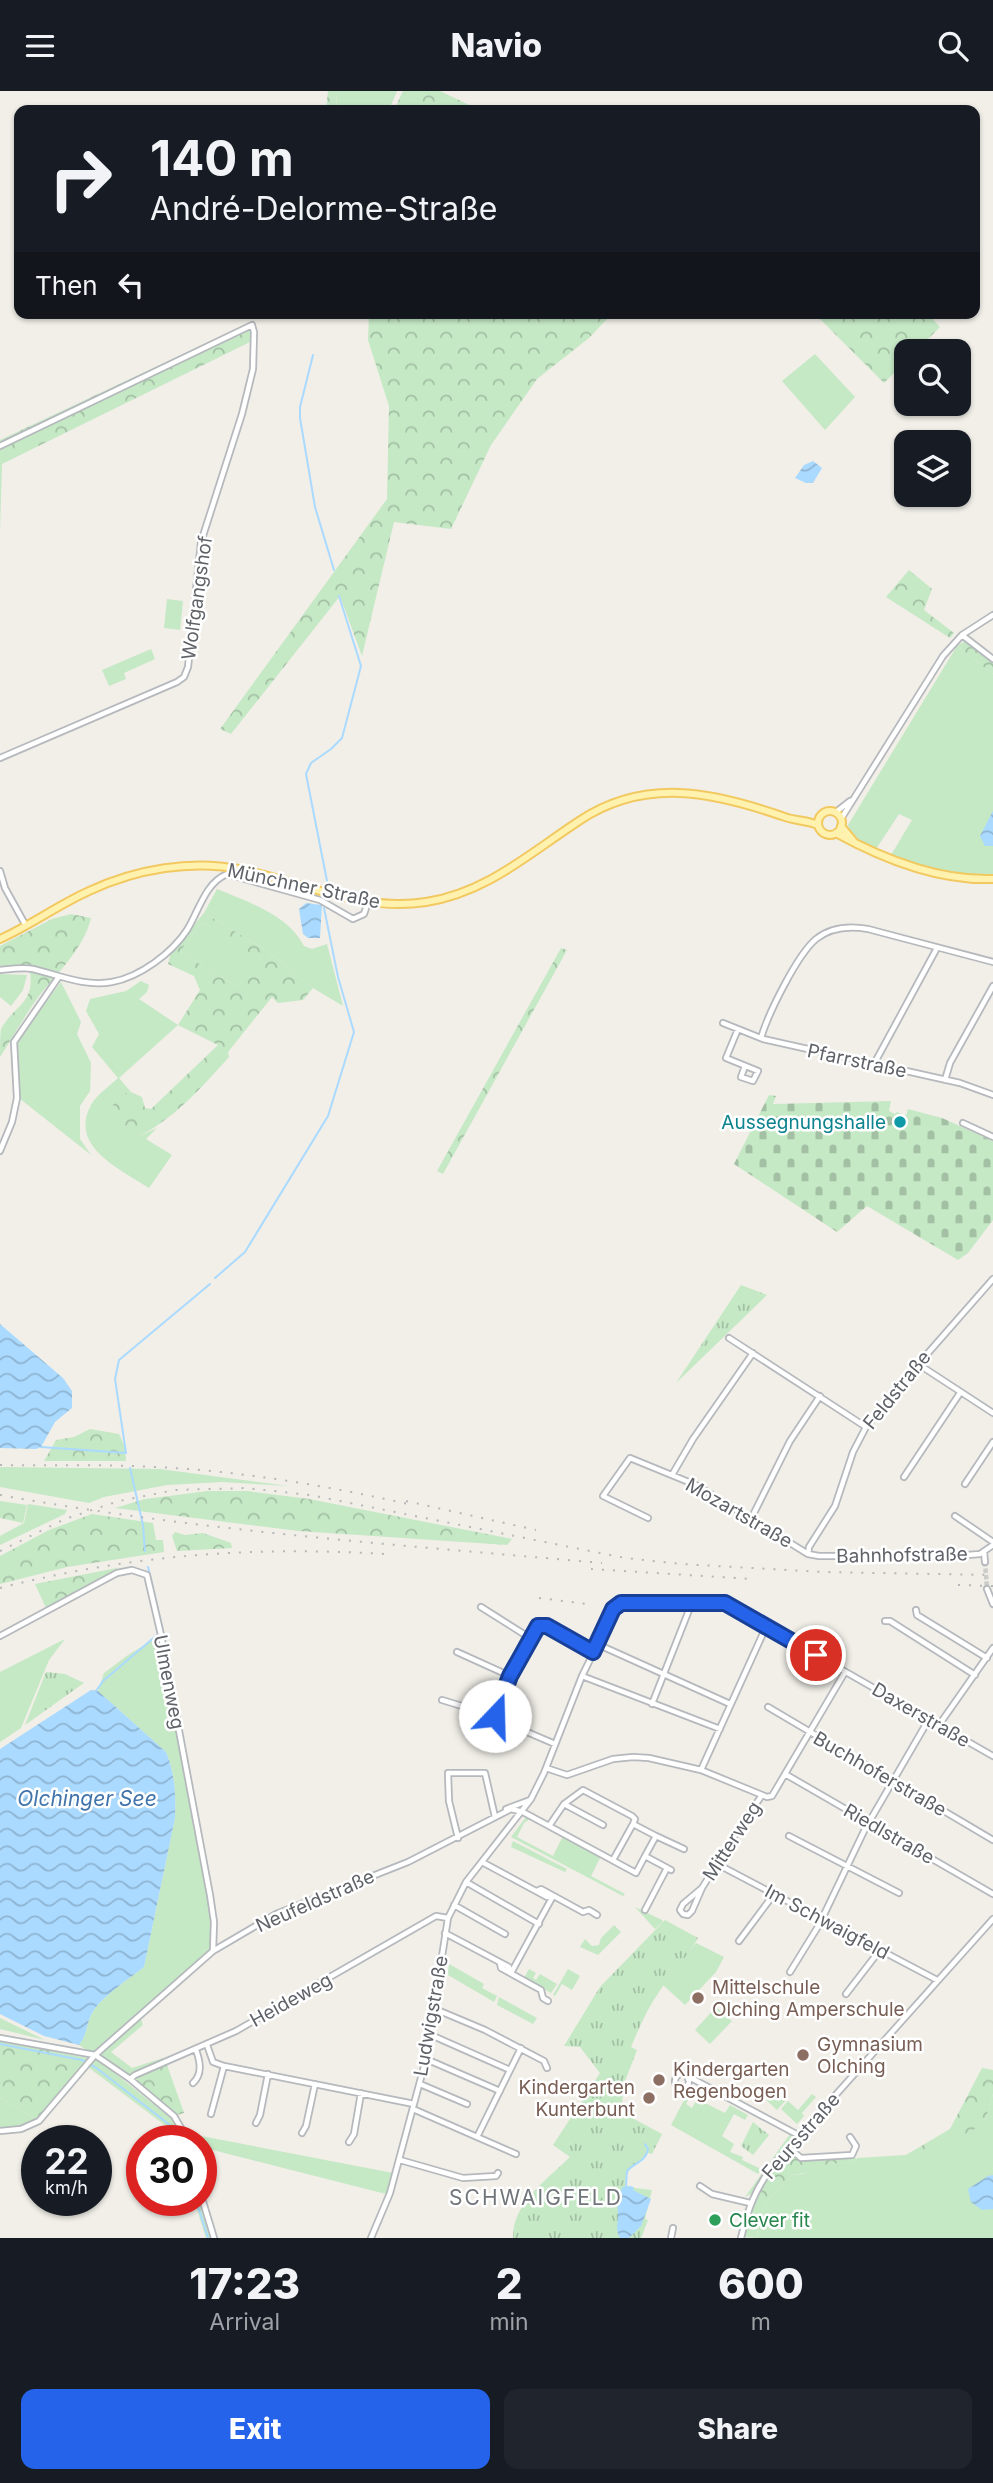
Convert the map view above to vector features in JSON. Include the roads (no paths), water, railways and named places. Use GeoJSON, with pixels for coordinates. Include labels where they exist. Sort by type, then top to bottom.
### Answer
{"type":"FeatureCollection","features":[{"type":"Feature","properties":{"kind":"main road","name":"Münchner Straße"},"geometry":{"type":"LineString","coordinates":[[0,939],[88,891],[153,870],[177,867],[241,870],[368,902],[414,904],[447,898],[468,891],[501,874],[580,819],[599,809],[629,798],[665,792],[703,793],[725,797],[775,813],[819,821]]}},
{"type":"Feature","properties":{"kind":"main road"},"geometry":{"type":"LineString","coordinates":[[855,844],[836,812],[826,811],[819,821],[824,833],[836,833],[855,844],[933,873],[961,878],[993,879]]}},
{"type":"Feature","properties":{"kind":"main road"},"geometry":{"type":"LineString","coordinates":[[836,833],[841,823]]}},
{"type":"Feature","properties":{"kind":"street","name":"Wolfgangshof"},"geometry":{"type":"LineString","coordinates":[[0,446],[252,325],[253,369],[242,414],[201,542],[188,667],[184,677],[0,758]]}},
{"type":"Feature","properties":{"kind":"street"},"geometry":{"type":"LineString","coordinates":[[841,823],[853,798],[943,656],[974,625],[993,615]]}},
{"type":"Feature","properties":{"kind":"street"},"geometry":{"type":"LineString","coordinates":[[962,635],[993,659]]}},
{"type":"Feature","properties":{"kind":"street"},"geometry":{"type":"LineString","coordinates":[[836,812],[853,798]]}},
{"type":"Feature","properties":{"kind":"street"},"geometry":{"type":"LineString","coordinates":[[0,871],[5,888],[26,926]]}},
{"type":"Feature","properties":{"kind":"street"},"geometry":{"type":"LineString","coordinates":[[0,970],[31,968],[58,978],[114,982],[139,971],[174,946],[209,889],[216,880],[228,874],[320,900],[353,919],[363,914],[368,902]]}},
{"type":"Feature","properties":{"kind":"street"},"geometry":{"type":"LineString","coordinates":[[761,1038],[768,1019],[806,950],[824,934],[846,927],[860,928],[993,962]]}},
{"type":"Feature","properties":{"kind":"street"},"geometry":{"type":"LineString","coordinates":[[874,1065],[937,948]]}},
{"type":"Feature","properties":{"kind":"street"},"geometry":{"type":"LineString","coordinates":[[0,1151],[12,1122],[17,1098],[14,1042],[58,978]]}},
{"type":"Feature","properties":{"kind":"street"},"geometry":{"type":"LineString","coordinates":[[945,1080],[950,1063],[993,986]]}},
{"type":"Feature","properties":{"kind":"street","name":"Pfarrstraße"},"geometry":{"type":"LineString","coordinates":[[723,1023],[761,1038],[945,1080],[993,1095]]}},
{"type":"Feature","properties":{"kind":"street"},"geometry":{"type":"LineString","coordinates":[[738,1029],[726,1058],[745,1066]]}},
{"type":"Feature","properties":{"kind":"street"},"geometry":{"type":"LineString","coordinates":[[962,1123],[993,1137]]}},
{"type":"Feature","properties":{"kind":"street","name":"Feldstraße"},"geometry":{"type":"LineString","coordinates":[[808,1554],[809,1547],[835,1506],[853,1452],[866,1427],[993,1279]]}},
{"type":"Feature","properties":{"kind":"street"},"geometry":{"type":"LineString","coordinates":[[729,1338],[866,1427]]}},
{"type":"Feature","properties":{"kind":"street"},"geometry":{"type":"LineString","coordinates":[[672,1475],[693,1439],[753,1353]]}},
{"type":"Feature","properties":{"kind":"street"},"geometry":{"type":"LineString","coordinates":[[918,1364],[993,1413]]}},
{"type":"Feature","properties":{"kind":"street"},"geometry":{"type":"LineString","coordinates":[[904,1477],[960,1393]]}},
{"type":"Feature","properties":{"kind":"street"},"geometry":{"type":"LineString","coordinates":[[751,1518],[790,1441],[820,1396]]}},
{"type":"Feature","properties":{"kind":"street"},"geometry":{"type":"LineString","coordinates":[[965,1484],[993,1442]]}},
{"type":"Feature","properties":{"kind":"street","name":"Mozartstraße"},"geometry":{"type":"LineString","coordinates":[[648,1518],[603,1496],[630,1458],[696,1485],[808,1554]]}},
{"type":"Feature","properties":{"kind":"street"},"geometry":{"type":"LineString","coordinates":[[955,1516],[993,1544]]}},
{"type":"Feature","properties":{"kind":"street","name":"Bahnhofstraße"},"geometry":{"type":"LineString","coordinates":[[808,1554],[955,1556],[985,1552],[993,1544]]}},
{"type":"Feature","properties":{"kind":"street"},"geometry":{"type":"LineString","coordinates":[[985,1552],[985,1562]]}},
{"type":"Feature","properties":{"kind":"street","name":"Ulmenweg"},"geometry":{"type":"LineString","coordinates":[[0,1636],[117,1573],[132,1570],[147,1575],[161,1635],[210,1895],[214,1922],[213,1951]]}},
{"type":"Feature","properties":{"kind":"street"},"geometry":{"type":"LineString","coordinates":[[986,1589],[993,1604]]}},
{"type":"Feature","properties":{"kind":"street","name":"Daxerstraße"},"geometry":{"type":"LineString","coordinates":[[617,1605],[626,1602],[691,1605],[725,1603],[993,1756]]}},
{"type":"Feature","properties":{"kind":"street","name":"Ludwigstraße"},"geometry":{"type":"LineString","coordinates":[[371,2238],[381,2218],[400,2160],[420,2084],[431,2035],[448,1918],[466,1882],[531,1800],[582,1676],[617,1605]]}},
{"type":"Feature","properties":{"kind":"street"},"geometry":{"type":"LineString","coordinates":[[652,1704],[691,1605]]}},
{"type":"Feature","properties":{"kind":"street"},"geometry":{"type":"LineString","coordinates":[[481,1607],[530,1638]]}},
{"type":"Feature","properties":{"kind":"street"},"geometry":{"type":"LineString","coordinates":[[916,1610],[917,1615],[986,1658]]}},
{"type":"Feature","properties":{"kind":"street"},"geometry":{"type":"LineString","coordinates":[[885,1621],[890,1621],[975,1675]]}},
{"type":"Feature","properties":{"kind":"street"},"geometry":{"type":"LineString","coordinates":[[495,1716],[510,1676],[536,1629],[543,1625],[593,1652]]}},
{"type":"Feature","properties":{"kind":"street"},"geometry":{"type":"LineString","coordinates":[[701,1770],[766,1627]]}},
{"type":"Feature","properties":{"kind":"street"},"geometry":{"type":"LineString","coordinates":[[597,1644],[730,1705]]}},
{"type":"Feature","properties":{"kind":"street"},"geometry":{"type":"LineString","coordinates":[[939,1725],[993,1648]]}},
{"type":"Feature","properties":{"kind":"street"},"geometry":{"type":"LineString","coordinates":[[457,1652],[510,1676]]}},
{"type":"Feature","properties":{"kind":"street","name":"Mitterweg"},"geometry":{"type":"LineString","coordinates":[[702,1888],[683,1905],[680,1910],[683,1914],[688,1915],[692,1911],[717,1864],[765,1796],[772,1796],[845,1672]]}},
{"type":"Feature","properties":{"kind":"street"},"geometry":{"type":"LineString","coordinates":[[582,1676],[720,1729]]}},
{"type":"Feature","properties":{"kind":"street"},"geometry":{"type":"LineString","coordinates":[[442,1700],[495,1716],[555,1744]]}},
{"type":"Feature","properties":{"kind":"street","name":"Buchhoferstraße"},"geometry":{"type":"LineString","coordinates":[[768,1707],[993,1840]]}},
{"type":"Feature","properties":{"kind":"street"},"geometry":{"type":"LineString","coordinates":[[790,1972],[821,1919],[845,1865],[929,1719]]}},
{"type":"Feature","properties":{"kind":"street"},"geometry":{"type":"LineString","coordinates":[[546,1767],[567,1775],[601,1762],[633,1757],[671,1762],[701,1770],[765,1796]]}},
{"type":"Feature","properties":{"kind":"street"},"geometry":{"type":"LineString","coordinates":[[458,1838],[449,1801],[448,1773],[485,1773],[495,1817]]}},
{"type":"Feature","properties":{"kind":"street","name":"Riedlstraße"},"geometry":{"type":"LineString","coordinates":[[785,1774],[993,1894]]}},
{"type":"Feature","properties":{"kind":"street"},"geometry":{"type":"LineString","coordinates":[[550,1826],[564,1804],[583,1790],[632,1816],[635,1819],[633,1824],[613,1860]]}},
{"type":"Feature","properties":{"kind":"street","name":"Neufeldstraße"},"geometry":{"type":"LineString","coordinates":[[0,2131],[21,2129],[39,2121],[95,2056],[213,1951],[276,1914],[408,1862],[458,1838],[512,1805],[531,1800]]}},
{"type":"Feature","properties":{"kind":"street"},"geometry":{"type":"LineString","coordinates":[[564,1804],[603,1825]]}},
{"type":"Feature","properties":{"kind":"street"},"geometry":{"type":"LineString","coordinates":[[503,1812],[516,1809],[523,1812],[636,1873],[656,1836]]}},
{"type":"Feature","properties":{"kind":"street"},"geometry":{"type":"LineString","coordinates":[[633,1824],[684,1849]]}},
{"type":"Feature","properties":{"kind":"street"},"geometry":{"type":"LineString","coordinates":[[789,1836],[899,1893]]}},
{"type":"Feature","properties":{"kind":"street"},"geometry":{"type":"LineString","coordinates":[[645,1856],[669,1869],[645,1910]]}},
{"type":"Feature","properties":{"kind":"street"},"geometry":{"type":"LineString","coordinates":[[482,1862],[537,1891],[541,1889],[583,1912],[589,1910],[597,1915]]}},
{"type":"Feature","properties":{"kind":"street","name":"Im Schwaigfeld"},"geometry":{"type":"LineString","coordinates":[[717,1864],[937,1980]]}},
{"type":"Feature","properties":{"kind":"street"},"geometry":{"type":"LineString","coordinates":[[466,1882],[539,1924]]}},
{"type":"Feature","properties":{"kind":"street"},"geometry":{"type":"LineString","coordinates":[[739,1941],[774,1894]]}},
{"type":"Feature","properties":{"kind":"street"},"geometry":{"type":"LineString","coordinates":[[510,1973],[552,1896]]}},
{"type":"Feature","properties":{"kind":"street"},"geometry":{"type":"LineString","coordinates":[[454,1905],[505,1934]]}},
{"type":"Feature","properties":{"kind":"street","name":"Heideweg"},"geometry":{"type":"LineString","coordinates":[[130,2079],[135,2074],[196,2050],[244,2027],[436,1916],[448,1918]]}},
{"type":"Feature","properties":{"kind":"street","name":"Feursstraße"},"geometry":{"type":"LineString","coordinates":[[741,2238],[750,2203],[760,2183],[993,1919]]}},
{"type":"Feature","properties":{"kind":"street"},"geometry":{"type":"LineString","coordinates":[[445,1933],[509,1968],[510,1973],[541,1990],[543,1998],[548,2001]]}},
{"type":"Feature","properties":{"kind":"street"},"geometry":{"type":"LineString","coordinates":[[846,1994],[880,1950]]}},
{"type":"Feature","properties":{"kind":"street"},"geometry":{"type":"LineString","coordinates":[[435,2009],[521,2048],[544,2061],[547,2068]]}},
{"type":"Feature","properties":{"kind":"street"},"geometry":{"type":"LineString","coordinates":[[431,2035],[510,2070]]}},
{"type":"Feature","properties":{"kind":"street"},"geometry":{"type":"LineString","coordinates":[[0,2038],[95,2056],[130,2079],[174,2116],[180,2125]]}},
{"type":"Feature","properties":{"kind":"street"},"geometry":{"type":"LineString","coordinates":[[207,2045],[213,2062],[224,2066],[414,2106],[516,2154]]}},
{"type":"Feature","properties":{"kind":"street"},"geometry":{"type":"LineString","coordinates":[[477,2137],[521,2048]]}},
{"type":"Feature","properties":{"kind":"street"},"geometry":{"type":"LineString","coordinates":[[193,2083],[197,2080],[201,2063],[196,2050]]}},
{"type":"Feature","properties":{"kind":"street"},"geometry":{"type":"LineString","coordinates":[[426,2059],[500,2091]]}},
{"type":"Feature","properties":{"kind":"street"},"geometry":{"type":"LineString","coordinates":[[211,2114],[224,2066]]}},
{"type":"Feature","properties":{"kind":"street"},"geometry":{"type":"LineString","coordinates":[[256,2123],[261,2115],[268,2074]]}},
{"type":"Feature","properties":{"kind":"street"},"geometry":{"type":"LineString","coordinates":[[688,2079],[691,2078],[800,2136]]}},
{"type":"Feature","properties":{"kind":"street"},"geometry":{"type":"LineString","coordinates":[[302,2133],[315,2084]]}},
{"type":"Feature","properties":{"kind":"street"},"geometry":{"type":"LineString","coordinates":[[420,2084],[467,2104]]}},
{"type":"Feature","properties":{"kind":"street"},"geometry":{"type":"LineString","coordinates":[[349,2142],[354,2134],[361,2093]]}},
{"type":"Feature","properties":{"kind":"street"},"geometry":{"type":"LineString","coordinates":[[789,2148],[801,2158],[852,2155],[856,2142],[850,2137]]}},
{"type":"Feature","properties":{"kind":"street"},"geometry":{"type":"LineString","coordinates":[[400,2160],[463,2178],[496,2176],[498,2173]]}},
{"type":"Feature","properties":{"kind":"street"},"geometry":{"type":"LineString","coordinates":[[700,2186],[712,2194],[750,2203]]}},
{"type":"Feature","properties":{"kind":"street"},"geometry":{"type":"LineString","coordinates":[[207,2216],[214,2238]]}},
{"type":"Feature","properties":{"kind":"street"},"geometry":{"type":"LineString","coordinates":[[671,2238],[673,2228]]}},
{"type":"Feature","properties":{"kind":"water"},"geometry":{"type":"Polygon","coordinates":[[[813,461],[822,468],[813,483],[795,478],[804,465],[813,461]]]}},
{"type":"Feature","properties":{"kind":"water"},"geometry":{"type":"Polygon","coordinates":[[[993,811],[993,846],[985,846],[980,836],[993,811]]]}},
{"type":"Feature","properties":{"kind":"water"},"geometry":{"type":"Polygon","coordinates":[[[306,903],[322,905],[320,938],[308,938],[303,934],[299,909],[306,903]]]}},
{"type":"Feature","properties":{"kind":"water"},"geometry":{"type":"Polygon","coordinates":[[[0,1324],[63,1378],[72,1391],[72,1408],[55,1422],[41,1447],[36,1449],[0,1448],[0,1324]]]}},
{"type":"Feature","properties":{"kind":"water","name":"Olchinger See"},"geometry":{"type":"Polygon","coordinates":[[[91,1690],[98,1691],[166,1752],[174,1785],[175,1818],[144,1967],[100,2002],[89,2019],[84,2038],[79,2045],[44,2036],[0,2014],[0,1749],[91,1690]]]}},
{"type":"Feature","properties":{"kind":"water"},"geometry":{"type":"Polygon","coordinates":[[[993,2175],[993,2209],[982,2210],[971,2202],[968,2189],[993,2175]]]}},
{"type":"Feature","properties":{"kind":"water"},"geometry":{"type":"Polygon","coordinates":[[[629,2186],[651,2199],[641,2226],[629,2238],[620,2238],[617,2229],[617,2198],[623,2187],[629,2186]]]}},
{"type":"Feature","properties":{"kind":"waterway"},"geometry":{"type":"LineString","coordinates":[[313,355],[300,407],[300,418],[315,507],[334,570]]}},
{"type":"Feature","properties":{"kind":"waterway"},"geometry":{"type":"LineString","coordinates":[[328,886],[306,774],[311,763],[342,738],[361,666],[339,596]]}},
{"type":"Feature","properties":{"kind":"waterway"},"geometry":{"type":"LineString","coordinates":[[215,1278],[245,1252],[328,1116],[354,1032],[338,977],[324,908]]}},
{"type":"Feature","properties":{"kind":"waterway"},"geometry":{"type":"LineString","coordinates":[[41,1447],[126,1453],[115,1379],[119,1360],[210,1284]]}},
{"type":"Feature","properties":{"kind":"waterway"},"geometry":{"type":"LineString","coordinates":[[130,1468],[143,1525],[145,1551]]}},
{"type":"Feature","properties":{"kind":"waterway"},"geometry":{"type":"LineString","coordinates":[[148,1567],[163,1631]]}},
{"type":"Feature","properties":{"kind":"waterway"},"geometry":{"type":"LineString","coordinates":[[96,1691],[103,1681],[157,1635]]}},
{"type":"Feature","properties":{"kind":"waterway"},"geometry":{"type":"LineString","coordinates":[[0,2044],[82,2060],[95,2067],[170,2125]]}},
{"type":"Feature","properties":{"kind":"waterway"},"geometry":{"type":"LineString","coordinates":[[626,2187],[627,2171],[645,2157],[648,2149],[645,2144]]}},
{"type":"Feature","properties":{"kind":"waterway"},"geometry":{"type":"LineString","coordinates":[[201,2216],[208,2238]]}},
{"type":"Feature","properties":{"kind":"tunnel"},"geometry":{"type":"LineString","coordinates":[[985,1562],[987,1589]]}},
{"type":"Feature","properties":{"kind":"railway"},"geometry":{"type":"LineString","coordinates":[[0,1465],[136,1466],[220,1472],[317,1486],[413,1505]]}},
{"type":"Feature","properties":{"kind":"railway"},"geometry":{"type":"LineString","coordinates":[[0,1551],[65,1519],[119,1501],[175,1490],[246,1488],[310,1495],[625,1558],[822,1572],[993,1575]]}},
{"type":"Feature","properties":{"kind":"railway"},"geometry":{"type":"LineString","coordinates":[[0,1495],[225,1528],[602,1563]]}},
{"type":"Feature","properties":{"kind":"railway"},"geometry":{"type":"LineString","coordinates":[[406,1501],[536,1530]]}},
{"type":"Feature","properties":{"kind":"railway"},"geometry":{"type":"LineString","coordinates":[[0,1588],[96,1568],[191,1556],[287,1551],[385,1554]]}},
{"type":"Feature","properties":{"kind":"railway"},"geometry":{"type":"LineString","coordinates":[[591,1569],[752,1579]]}},
{"type":"Feature","properties":{"kind":"railway"},"geometry":{"type":"LineString","coordinates":[[958,1585],[993,1586]]}},
{"type":"Feature","properties":{"kind":"railway"},"geometry":{"type":"LineString","coordinates":[[539,1598],[587,1604]]}},
{"type":"Feature","properties":{"kind":"place","name":"Aussegnungshalle"},"geometry":{"type":"Point","coordinates":[900,1122]}},
{"type":"Feature","properties":{"kind":"place","name":"Mittelschule Olching Amperschule"},"geometry":{"type":"Point","coordinates":[698,1998]}},
{"type":"Feature","properties":{"kind":"place","name":"Gymnasium Olching"},"geometry":{"type":"Point","coordinates":[803,2055]}},
{"type":"Feature","properties":{"kind":"place","name":"Kindergarten Regenbogen"},"geometry":{"type":"Point","coordinates":[659,2080]}},
{"type":"Feature","properties":{"kind":"place","name":"Kindergarten Kunterbunt"},"geometry":{"type":"Point","coordinates":[649,2098]}},
{"type":"Feature","properties":{"kind":"place","name":"Clever fit"},"geometry":{"type":"Point","coordinates":[715,2220]}},
{"type":"Feature","properties":{"kind":"district","name":"SCHWAIGFELD"},"geometry":{"type":"Point","coordinates":[536,2197]}}]}
